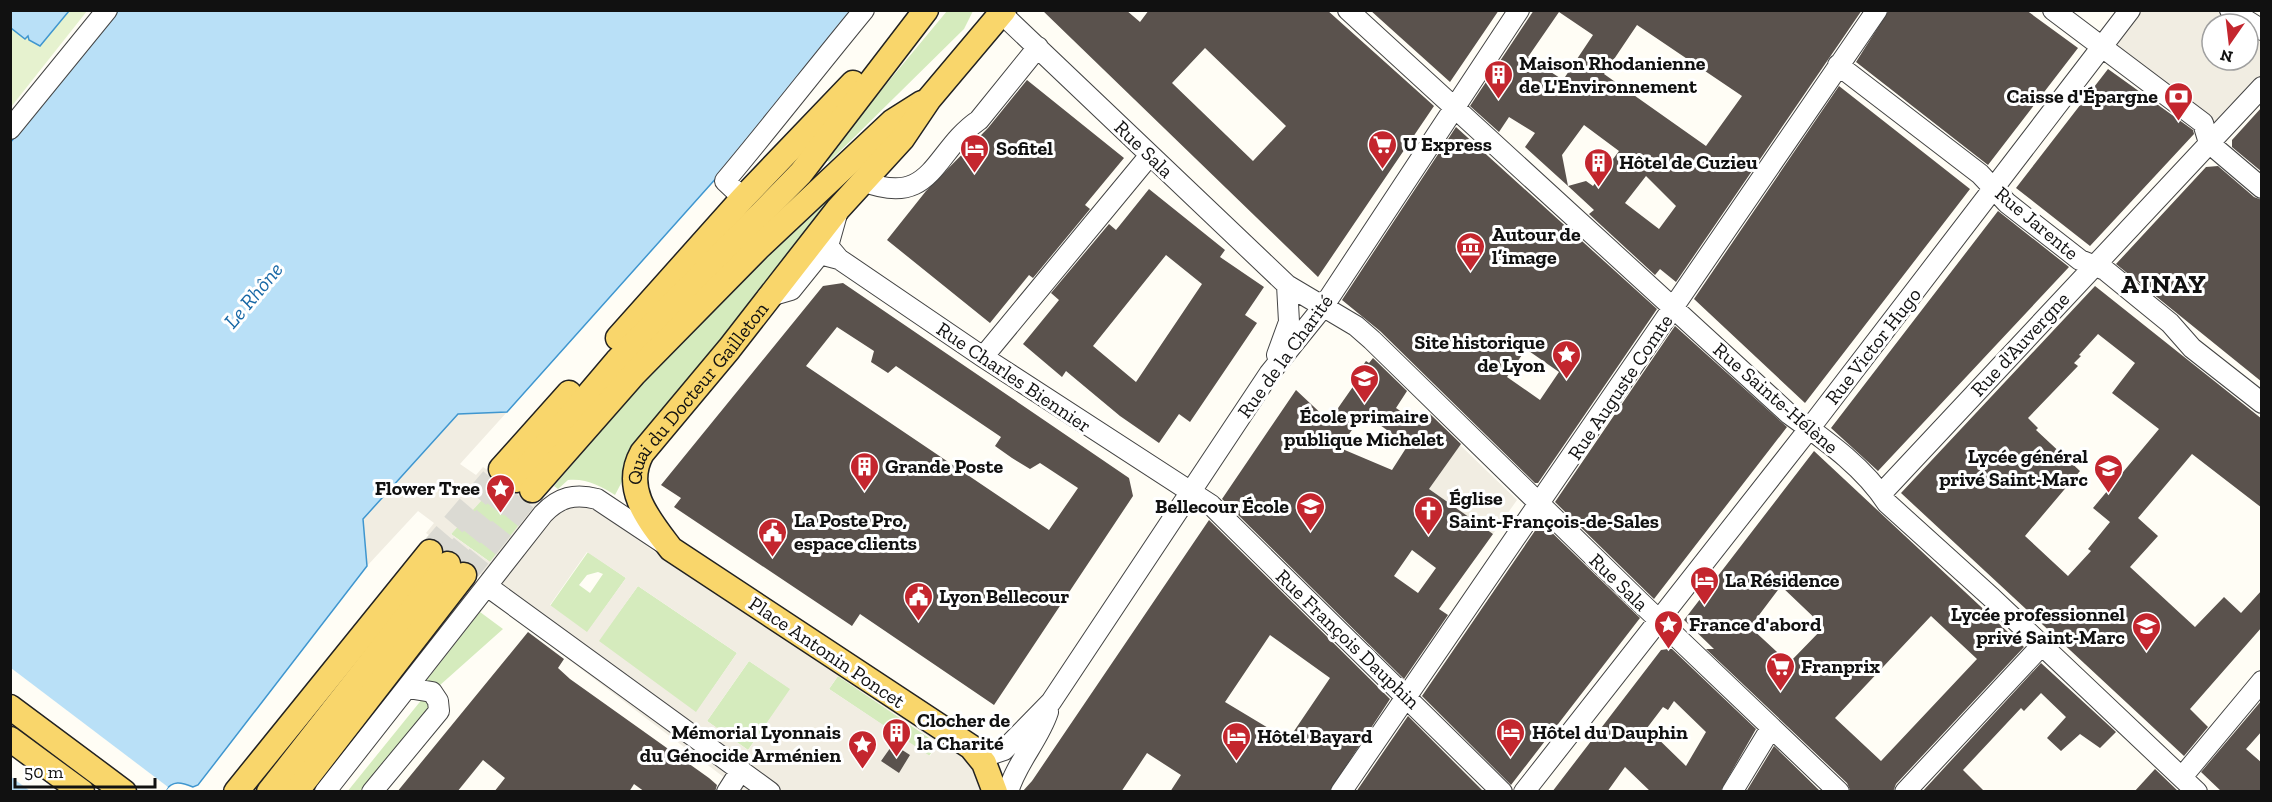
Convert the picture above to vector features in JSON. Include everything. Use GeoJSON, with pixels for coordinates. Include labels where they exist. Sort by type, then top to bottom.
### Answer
{"type":"FeatureCollection","features":[{"type":"Feature","properties":{"kind":"main road"},"geometry":{"type":"LineString","coordinates":[[517,480],[743,198],[919,10]]}},
{"type":"Feature","properties":{"kind":"main road"},"geometry":{"type":"LineString","coordinates":[[517,480],[617,361],[801,173],[926,10]]}},
{"type":"Feature","properties":{"kind":"main road","name":"Quai du Docteur Gailleton"},"geometry":{"type":"LineString","coordinates":[[671,549],[645,514],[637,496],[635,479],[638,462],[838,209],[902,139],[929,99],[1002,11]]}},
{"type":"Feature","properties":{"kind":"main road","name":"Quai du Docteur Gailleton"},"geometry":{"type":"LineString","coordinates":[[517,480],[634,374],[759,248],[892,122],[929,99]]}},
{"type":"Feature","properties":{"kind":"main road","name":"Place Antonin Poncet"},"geometry":{"type":"LineString","coordinates":[[671,549],[971,747],[984,763],[994,792]]}},
{"type":"Feature","properties":{"kind":"main road"},"geometry":{"type":"LineString","coordinates":[[236,792],[447,564]]}},
{"type":"Feature","properties":{"kind":"main road"},"geometry":{"type":"LineString","coordinates":[[269,792],[447,564]]}},
{"type":"Feature","properties":{"kind":"main road"},"geometry":{"type":"LineString","coordinates":[[296,792],[447,564]]}},
{"type":"Feature","properties":{"kind":"main road"},"geometry":{"type":"LineString","coordinates":[[10,707],[124,792]]}},
{"type":"Feature","properties":{"kind":"main road"},"geometry":{"type":"LineString","coordinates":[[10,739],[82,792]]}},
{"type":"Feature","properties":{"kind":"street"},"geometry":{"type":"LineString","coordinates":[[10,129],[107,10]]}},
{"type":"Feature","properties":{"kind":"street"},"geometry":{"type":"LineString","coordinates":[[743,198],[724,181],[800,92],[864,10]]}},
{"type":"Feature","properties":{"kind":"street","name":"Rue Sainte-Hélène"},"geometry":{"type":"LineString","coordinates":[[1348,10],[1453,109],[1675,307],[1789,414],[1838,451],[1881,494],[1887,503],[2042,645],[2197,792]]}},
{"type":"Feature","properties":{"kind":"street","name":"Rue de la Charité"},"geometry":{"type":"LineString","coordinates":[[971,747],[992,754],[1004,750],[1052,702],[1269,374],[1323,307],[1519,10]]}},
{"type":"Feature","properties":{"kind":"street","name":"Rue Auguste Comte"},"geometry":{"type":"LineString","coordinates":[[1341,792],[1877,10]]}},
{"type":"Feature","properties":{"kind":"street"},"geometry":{"type":"LineString","coordinates":[[2053,10],[2203,123],[2209,143],[2262,188]]}},
{"type":"Feature","properties":{"kind":"street","name":"Rue Victor Hugo"},"geometry":{"type":"LineString","coordinates":[[1524,792],[1809,428],[2130,10]]}},
{"type":"Feature","properties":{"kind":"street"},"geometry":{"type":"LineString","coordinates":[[2230,10],[2262,30]]}},
{"type":"Feature","properties":{"kind":"street","name":"Rue Sala"},"geometry":{"type":"LineString","coordinates":[[1002,11],[1287,285],[1356,326],[1839,792]]}},
{"type":"Feature","properties":{"kind":"street"},"geometry":{"type":"LineString","coordinates":[[966,128],[979,120],[1038,47]]}},
{"type":"Feature","properties":{"kind":"street","name":"Rue Jarente"},"geometry":{"type":"LineString","coordinates":[[1838,65],[1980,174],[2007,202],[2080,260],[2105,270],[2170,322],[2192,348],[2261,401]]}},
{"type":"Feature","properties":{"kind":"street"},"geometry":{"type":"LineString","coordinates":[[863,181],[882,189],[902,190],[921,182],[966,128],[973,112],[1007,70]]}},
{"type":"Feature","properties":{"kind":"street","name":"Rue d'Auvergne"},"geometry":{"type":"LineString","coordinates":[[1881,494],[2262,87]]}},
{"type":"Feature","properties":{"kind":"street"},"geometry":{"type":"LineString","coordinates":[[983,357],[1150,155]]}},
{"type":"Feature","properties":{"kind":"street"},"geometry":{"type":"LineString","coordinates":[[838,209],[828,246],[839,260]]}},
{"type":"Feature","properties":{"kind":"street"},"geometry":{"type":"LineString","coordinates":[[767,297],[790,290],[820,254],[839,260]]}},
{"type":"Feature","properties":{"kind":"street","name":"Rue Charles Biennier"},"geometry":{"type":"LineString","coordinates":[[839,260],[1190,492]]}},
{"type":"Feature","properties":{"kind":"street"},"geometry":{"type":"LineString","coordinates":[[1269,374],[1289,322],[1287,285]]}},
{"type":"Feature","properties":{"kind":"street","name":"Rue François Dauphin"},"geometry":{"type":"LineString","coordinates":[[1190,492],[1211,505],[1502,792]]}},
{"type":"Feature","properties":{"kind":"street"},"geometry":{"type":"LineString","coordinates":[[326,792],[543,514],[568,496],[585,496],[597,500],[671,549]]}},
{"type":"Feature","properties":{"kind":"street"},"geometry":{"type":"LineString","coordinates":[[487,586],[770,792]]}},
{"type":"Feature","properties":{"kind":"street"},"geometry":{"type":"LineString","coordinates":[[1905,792],[2042,645]]}},
{"type":"Feature","properties":{"kind":"street"},"geometry":{"type":"LineString","coordinates":[[2182,777],[2262,681]]}},
{"type":"Feature","properties":{"kind":"street"},"geometry":{"type":"LineString","coordinates":[[372,792],[439,711],[438,701],[432,692],[408,688]]}},
{"type":"Feature","properties":{"kind":"street","name":"Rue de la Charité"},"geometry":{"type":"LineString","coordinates":[[1008,792],[1011,779],[1043,727],[1052,702]]}},
{"type":"Feature","properties":{"kind":"street"},"geometry":{"type":"LineString","coordinates":[[1732,792],[1771,728]]}},
{"type":"Feature","properties":{"kind":"street"},"geometry":{"type":"LineString","coordinates":[[727,792],[741,770]]}},
{"type":"Feature","properties":{"kind":"green space"},"geometry":{"type":"Polygon","coordinates":[[[11,11],[87,11],[11,107],[11,11]]]}},
{"type":"Feature","properties":{"kind":"green space"},"geometry":{"type":"Polygon","coordinates":[[[947,11],[973,11],[964,29],[829,162],[825,158],[947,11]]]}},
{"type":"Feature","properties":{"kind":"green space"},"geometry":{"type":"Polygon","coordinates":[[[848,177],[850,180],[634,448],[627,472],[615,495],[581,480],[568,480],[558,489],[554,486],[665,356],[848,177]]]}},
{"type":"Feature","properties":{"kind":"green space"},"geometry":{"type":"Polygon","coordinates":[[[492,488],[529,513],[490,562],[451,534],[492,488]]]}},
{"type":"Feature","properties":{"kind":"green space"},"geometry":{"type":"Polygon","coordinates":[[[588,552],[626,578],[587,633],[550,606],[588,552]],[[598,572],[587,575],[579,585],[590,593],[603,574],[598,572]]]}},
{"type":"Feature","properties":{"kind":"green space"},"geometry":{"type":"Polygon","coordinates":[[[638,586],[737,653],[696,713],[598,641],[638,586]]]}},
{"type":"Feature","properties":{"kind":"green space"},"geometry":{"type":"Polygon","coordinates":[[[480,612],[503,629],[439,686],[426,681],[480,612]]]}},
{"type":"Feature","properties":{"kind":"green space"},"geometry":{"type":"Polygon","coordinates":[[[749,661],[791,689],[748,750],[707,721],[749,661]]]}},
{"type":"Feature","properties":{"kind":"green space"},"geometry":{"type":"Polygon","coordinates":[[[838,676],[938,744],[929,756],[829,689],[838,676]]]}},
{"type":"Feature","properties":{"kind":"green space"},"geometry":{"type":"Polygon","coordinates":[[[423,698],[433,704],[365,791],[347,792],[423,698]]]}},
{"type":"Feature","properties":{"kind":"shaded area"},"geometry":{"type":"Polygon","coordinates":[[[2130,11],[2232,12],[2200,12],[2200,72],[2260,72],[2261,30],[2261,87],[2209,143],[2203,123],[2103,46],[2130,11]]]}},
{"type":"Feature","properties":{"kind":"shaded area"},"geometry":{"type":"Polygon","coordinates":[[[507,412],[460,464],[476,475],[483,467],[547,510],[587,504],[672,564],[962,756],[972,768],[982,791],[742,791],[489,599],[498,587],[426,533],[434,523],[418,511],[367,566],[363,519],[458,414],[507,412]],[[492,489],[451,534],[490,562],[528,513],[492,489]],[[587,552],[550,605],[587,632],[626,578],[587,552]],[[638,586],[599,641],[696,712],[737,653],[638,586]],[[749,661],[707,721],[748,750],[790,689],[749,661]],[[838,676],[829,689],[930,756],[938,743],[838,676]],[[893,744],[881,761],[899,773],[910,755],[893,744]]]}},
{"type":"Feature","properties":{"kind":"shaded area"},"geometry":{"type":"Polygon","coordinates":[[[1460,445],[1517,500],[1493,534],[1429,489],[1460,445]]]}},
{"type":"Feature","properties":{"kind":"water"},"geometry":{"type":"Polygon","coordinates":[[[10,11],[69,11],[40,46],[29,40],[28,36],[25,39],[11,28],[10,11]]]}},
{"type":"Feature","properties":{"kind":"water","name":"Le Rhône"},"geometry":{"type":"Polygon","coordinates":[[[118,11],[854,11],[795,90],[507,412],[458,414],[363,519],[367,566],[198,785],[193,787],[181,783],[174,784],[165,791],[11,791],[10,143],[118,11]]]}},
{"type":"Feature","properties":{"kind":"pier"},"geometry":{"type":"Polygon","coordinates":[[[11,668],[168,787],[165,792],[30,791],[10,776],[11,668]]]}},
{"type":"Feature","properties":{"kind":"building"},"geometry":{"type":"Polygon","coordinates":[[[1042,10],[1126,10],[1140,22],[1149,10],[1327,10],[1434,106],[1318,277],[1042,10]],[[1205,48],[1172,83],[1253,161],[1286,126],[1205,48]]]}},
{"type":"Feature","properties":{"kind":"building"},"geometry":{"type":"Polygon","coordinates":[[[1370,10],[1499,10],[1450,82],[1370,10]]]}},
{"type":"Feature","properties":{"kind":"building"},"geometry":{"type":"Polygon","coordinates":[[[1534,10],[1862,10],[1676,282],[1660,269],[1655,275],[1589,214],[1594,210],[1525,147],[1535,133],[1509,117],[1499,132],[1470,106],[1534,10]],[[1559,12],[1528,57],[1563,80],[1593,35],[1559,12]],[[1637,25],[1604,74],[1706,146],[1742,96],[1637,25]],[[1584,125],[1562,155],[1568,186],[1586,181],[1593,186],[1619,151],[1584,125]],[[1646,176],[1625,203],[1659,229],[1676,206],[1646,176]]]}},
{"type":"Feature","properties":{"kind":"building"},"geometry":{"type":"Polygon","coordinates":[[[1889,10],[2026,10],[2078,48],[1988,165],[1856,62],[1889,10]]]}},
{"type":"Feature","properties":{"kind":"building"},"geometry":{"type":"Polygon","coordinates":[[[2108,69],[2193,130],[2194,134],[2090,246],[2016,188],[2108,69]]]}},
{"type":"Feature","properties":{"kind":"building"},"geometry":{"type":"Polygon","coordinates":[[[1027,80],[1124,158],[1085,205],[1090,209],[1033,278],[1029,275],[990,323],[887,240],[926,191],[988,128],[1027,80]]]}},
{"type":"Feature","properties":{"kind":"building"},"geometry":{"type":"Polygon","coordinates":[[[1839,86],[1970,189],[1805,403],[1694,299],[1839,86]]]}},
{"type":"Feature","properties":{"kind":"building"},"geometry":{"type":"Polygon","coordinates":[[[2262,107],[2262,172],[2232,147],[2232,140],[2262,107]]]}},
{"type":"Feature","properties":{"kind":"building"},"geometry":{"type":"Polygon","coordinates":[[[1456,127],[1657,309],[1538,483],[1535,483],[1380,331],[1342,300],[1456,127]],[[1526,349],[1507,377],[1540,400],[1559,372],[1526,349]]]}},
{"type":"Feature","properties":{"kind":"building"},"geometry":{"type":"Polygon","coordinates":[[[2218,166],[2254,197],[2262,200],[2262,382],[2116,264],[2206,167],[2218,166]]]}},
{"type":"Feature","properties":{"kind":"building"},"geometry":{"type":"Polygon","coordinates":[[[1149,189],[1225,250],[1220,257],[1264,287],[1245,315],[1257,323],[1190,422],[1179,414],[1159,443],[1120,416],[1066,371],[1062,377],[1023,344],[1059,300],[1051,293],[1109,224],[1116,230],[1149,189]],[[1166,255],[1093,346],[1136,382],[1202,284],[1166,255]]]}},
{"type":"Feature","properties":{"kind":"building"},"geometry":{"type":"Polygon","coordinates":[[[1998,211],[2069,267],[1878,471],[1831,428],[1998,211]]]}},
{"type":"Feature","properties":{"kind":"building","name":"Grande Poste"},"geometry":{"type":"Polygon","coordinates":[[[843,283],[1129,478],[1133,496],[994,705],[860,614],[852,626],[674,507],[681,498],[661,485],[823,286],[843,283]],[[837,327],[806,366],[1049,530],[1078,488],[1040,463],[1030,469],[1012,458],[995,446],[1001,437],[896,366],[888,373],[871,362],[874,351],[837,327]]]}},
{"type":"Feature","properties":{"kind":"building"},"geometry":{"type":"Polygon","coordinates":[[[2095,286],[2262,419],[2262,508],[2192,454],[2138,518],[2158,536],[2130,567],[2195,627],[2224,597],[2241,613],[2262,590],[2262,627],[2190,709],[2208,727],[2184,756],[1901,493],[2095,286]],[[2098,334],[2074,363],[2078,366],[2028,418],[2038,428],[2036,430],[2080,471],[2025,536],[2068,576],[2091,551],[2088,549],[2110,522],[2093,508],[2159,429],[2112,393],[2135,363],[2098,334]]]}},
{"type":"Feature","properties":{"kind":"building"},"geometry":{"type":"Polygon","coordinates":[[[1675,326],[1787,427],[1654,599],[1555,502],[1675,326]]]}},
{"type":"Feature","properties":{"kind":"building"},"geometry":{"type":"Polygon","coordinates":[[[1373,358],[1407,391],[1396,408],[1422,426],[1430,414],[1461,444],[1429,489],[1493,534],[1439,609],[1448,615],[1404,679],[1222,499],[1296,390],[1329,421],[1359,378],[1355,376],[1366,361],[1369,363],[1373,358]],[[1363,413],[1340,448],[1392,470],[1408,445],[1363,413]],[[1412,550],[1394,576],[1418,593],[1436,568],[1412,550]]]}},
{"type":"Feature","properties":{"kind":"building"},"geometry":{"type":"Polygon","coordinates":[[[1814,451],[2024,647],[1896,784],[1893,792],[1851,792],[1847,783],[1706,649],[1714,649],[1684,620],[1814,451]],[[1781,586],[1750,627],[1789,663],[1824,627],[1781,586]],[[1931,616],[1835,718],[1881,761],[1977,659],[1931,616]]]}},
{"type":"Feature","properties":{"kind":"building"},"geometry":{"type":"Polygon","coordinates":[[[1209,520],[1390,699],[1329,792],[1170,792],[1181,775],[1147,753],[1121,792],[1022,792],[1032,781],[1209,520]],[[1270,635],[1225,702],[1288,740],[1330,678],[1270,635]]]}},
{"type":"Feature","properties":{"kind":"building"},"geometry":{"type":"Polygon","coordinates":[[[1541,522],[1640,618],[1511,785],[1422,696],[1541,522]]]}},
{"type":"Feature","properties":{"kind":"building"},"geometry":{"type":"Polygon","coordinates":[[[528,632],[564,659],[558,668],[570,679],[709,778],[717,785],[715,792],[645,792],[634,784],[629,792],[494,792],[505,778],[483,760],[457,792],[397,792],[528,632]]]}},
{"type":"Feature","properties":{"kind":"building"},"geometry":{"type":"Polygon","coordinates":[[[1672,649],[1756,729],[1720,792],[1651,792],[1625,767],[1607,792],[1552,792],[1661,650],[1672,649]],[[1674,701],[1668,710],[1663,707],[1647,728],[1686,766],[1706,732],[1674,701]]]}},
{"type":"Feature","properties":{"kind":"building"},"geometry":{"type":"Polygon","coordinates":[[[2041,663],[2116,732],[2100,748],[2080,734],[2061,751],[2047,738],[2066,717],[2041,693],[2024,711],[2021,708],[1963,770],[1985,792],[1922,792],[2041,663]]]}},
{"type":"Feature","properties":{"kind":"building"},"geometry":{"type":"Polygon","coordinates":[[[2262,700],[2262,731],[2246,749],[2262,763],[2262,792],[2222,792],[2201,772],[2262,700]]]}},
{"type":"Feature","properties":{"kind":"building"},"geometry":{"type":"Polygon","coordinates":[[[1408,716],[1484,792],[1356,792],[1408,716]]]}},
{"type":"Feature","properties":{"kind":"building","name":"Clocher de la Charité"},"geometry":{"type":"Polygon","coordinates":[[[893,744],[910,755],[899,773],[881,761],[893,744]]]}},
{"type":"Feature","properties":{"kind":"building"},"geometry":{"type":"Polygon","coordinates":[[[1774,746],[1821,792],[1746,792],[1774,746]]]}},
{"type":"Feature","properties":{"kind":"building"},"geometry":{"type":"Polygon","coordinates":[[[2155,769],[2179,792],[2134,792],[2155,769]]]}},
{"type":"Feature","properties":{"kind":"tunnel"},"geometry":{"type":"LineString","coordinates":[[430,552],[501,469]]}},
{"type":"Feature","properties":{"kind":"tunnel"},"geometry":{"type":"LineString","coordinates":[[448,564],[516,480]]}},
{"type":"Feature","properties":{"kind":"tunnel"},"geometry":{"type":"LineString","coordinates":[[464,575],[532,490]]}},
{"type":"Feature","properties":{"kind":"place","name":"Maison Rhodanienne de L'Environnement"},"geometry":{"type":"Point","coordinates":[1498,100]}},
{"type":"Feature","properties":{"kind":"place","name":"Caisse d'Épargne"},"geometry":{"type":"Point","coordinates":[2179,122]}},
{"type":"Feature","properties":{"kind":"place","name":"U Express"},"geometry":{"type":"Point","coordinates":[1382,170]}},
{"type":"Feature","properties":{"kind":"place","name":"Sofitel"},"geometry":{"type":"Point","coordinates":[975,174]}},
{"type":"Feature","properties":{"kind":"place","name":"Hôtel de Cuzieu"},"geometry":{"type":"Point","coordinates":[1598,188]}},
{"type":"Feature","properties":{"kind":"place","name":"Autour de l’image"},"geometry":{"type":"Point","coordinates":[1471,272]}},
{"type":"Feature","properties":{"kind":"place","name":"Site historique de Lyon"},"geometry":{"type":"Point","coordinates":[1566,380]}},
{"type":"Feature","properties":{"kind":"place","name":"École primaire publique Michelet"},"geometry":{"type":"Point","coordinates":[1364,404]}},
{"type":"Feature","properties":{"kind":"place","name":"Grande Poste"},"geometry":{"type":"Point","coordinates":[864,492]}},
{"type":"Feature","properties":{"kind":"place","name":"Lycée général privé Saint-Marc"},"geometry":{"type":"Point","coordinates":[2109,494]}},
{"type":"Feature","properties":{"kind":"place","name":"Flower Tree"},"geometry":{"type":"Point","coordinates":[501,514]}},
{"type":"Feature","properties":{"kind":"place","name":"Bellecour École"},"geometry":{"type":"Point","coordinates":[1310,532]}},
{"type":"Feature","properties":{"kind":"place","name":"Église Saint-François-de-Sales"},"geometry":{"type":"Point","coordinates":[1428,536]}},
{"type":"Feature","properties":{"kind":"place","name":"La Poste Pro, espace clients"},"geometry":{"type":"Point","coordinates":[773,558]}},
{"type":"Feature","properties":{"kind":"place","name":"La Résidence"},"geometry":{"type":"Point","coordinates":[1704,606]}},
{"type":"Feature","properties":{"kind":"place","name":"Lyon Bellecour"},"geometry":{"type":"Point","coordinates":[918,622]}},
{"type":"Feature","properties":{"kind":"place","name":"France d'abord"},"geometry":{"type":"Point","coordinates":[1668,650]}},
{"type":"Feature","properties":{"kind":"place","name":"Lycée professionnel privé Saint-Marc"},"geometry":{"type":"Point","coordinates":[2146,652]}},
{"type":"Feature","properties":{"kind":"place","name":"Franprix"},"geometry":{"type":"Point","coordinates":[1780,692]}},
{"type":"Feature","properties":{"kind":"place","name":"Clocher de la Charité"},"geometry":{"type":"Point","coordinates":[896,758]}},
{"type":"Feature","properties":{"kind":"place","name":"Hôtel du Dauphin"},"geometry":{"type":"Point","coordinates":[1511,758]}},
{"type":"Feature","properties":{"kind":"place","name":"Hôtel Bayard"},"geometry":{"type":"Point","coordinates":[1236,762]}},
{"type":"Feature","properties":{"kind":"place","name":"Mémorial Lyonnais du Génocide Arménien"},"geometry":{"type":"Point","coordinates":[862,770]}},
{"type":"Feature","properties":{"kind":"district","name":"AINAY"},"geometry":{"type":"Point","coordinates":[2164,284]}}]}
